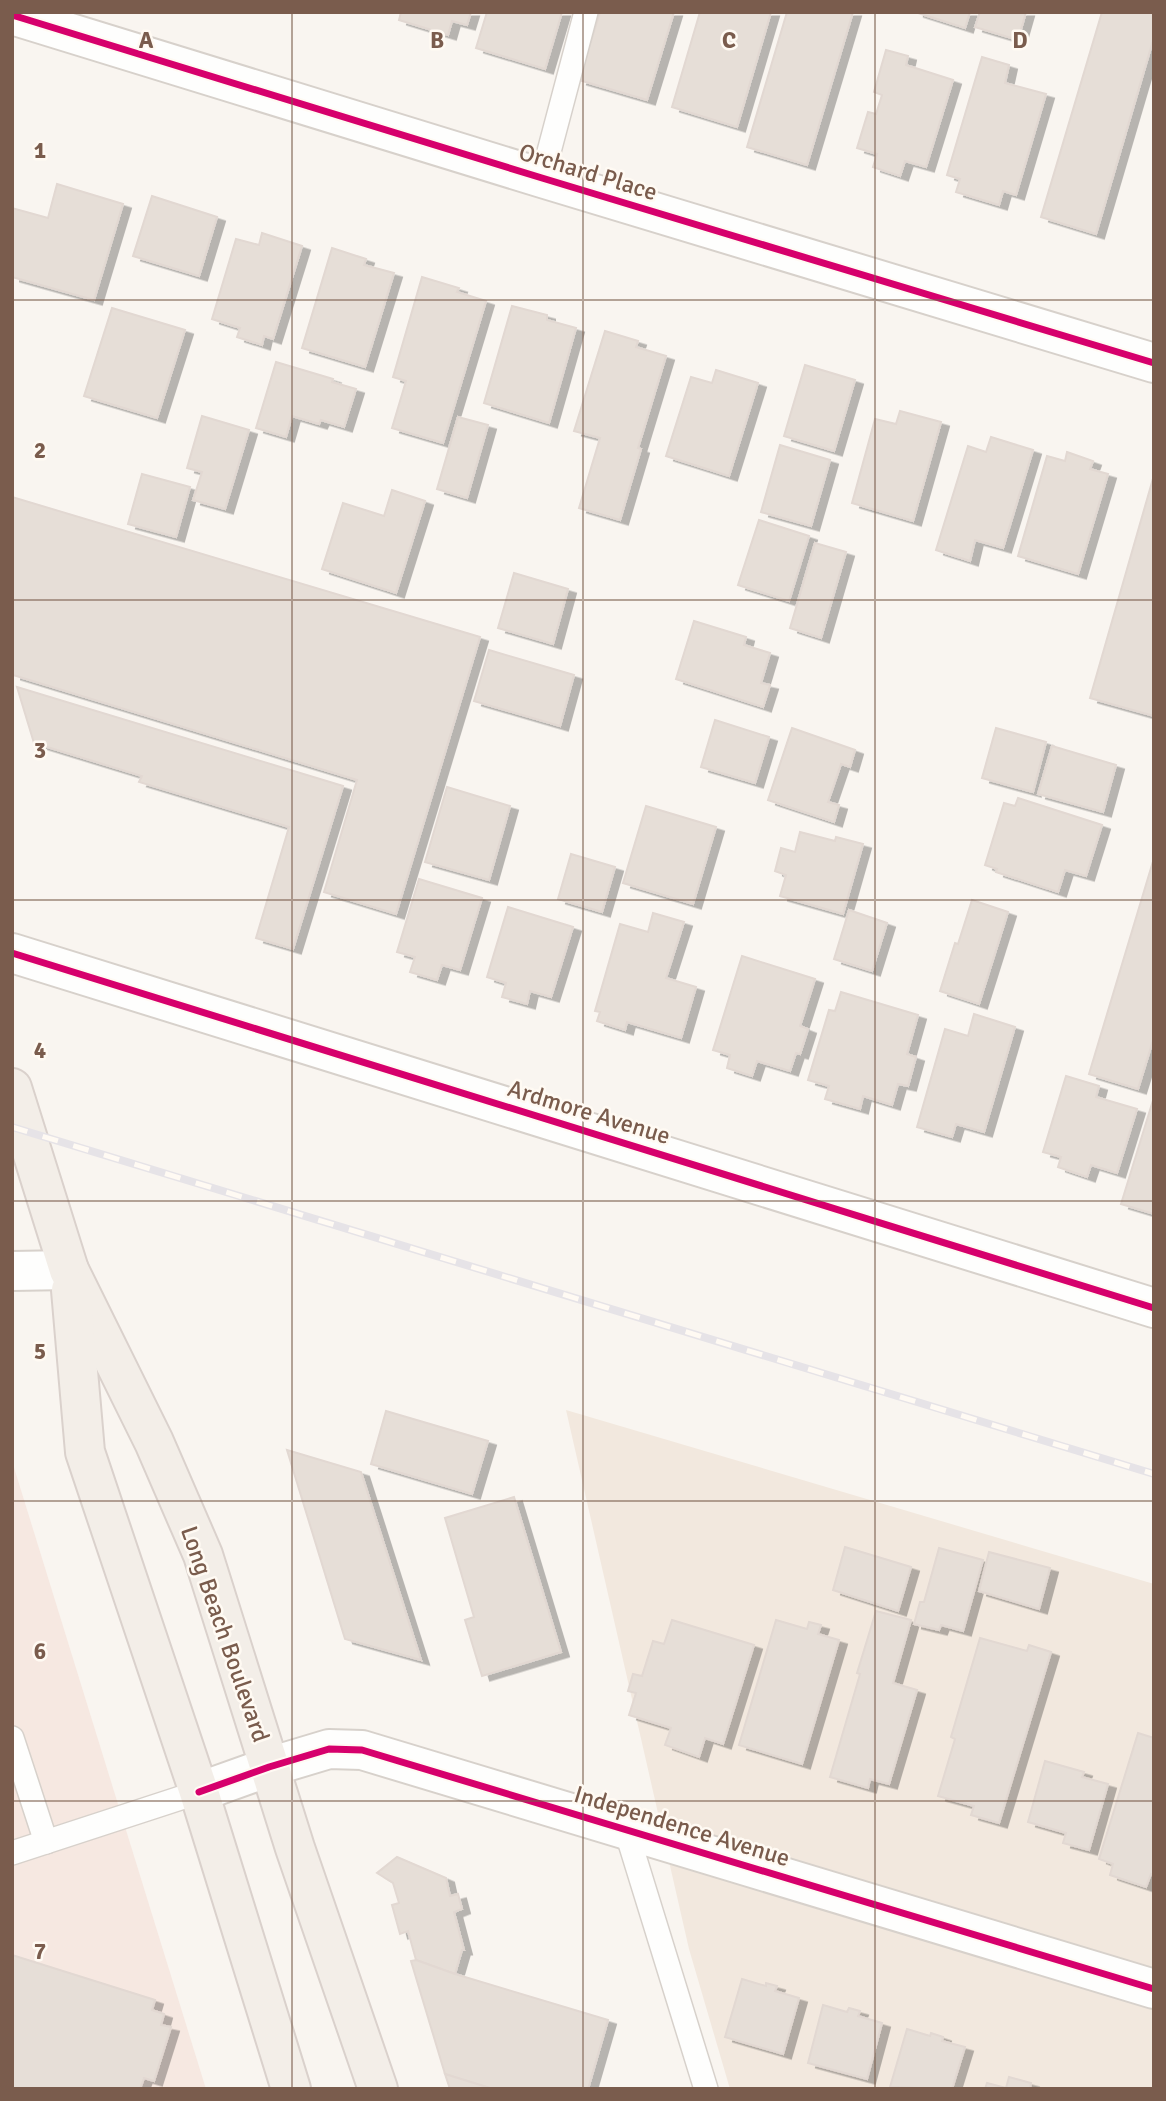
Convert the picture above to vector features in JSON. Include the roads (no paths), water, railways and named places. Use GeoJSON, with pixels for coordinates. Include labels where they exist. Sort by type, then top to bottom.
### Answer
{"type":"FeatureCollection","features":[{"type":"Feature","properties":{"kind":"main road","name":"Long Beach Boulevard"},"geometry":{"type":"LineString","coordinates":[[12,1088],[69,1270],[153,1442],[203,1555],[295,1849],[378,2089]]}},
{"type":"Feature","properties":{"kind":"main road","name":"Long Beach Boulevard"},"geometry":{"type":"LineString","coordinates":[[69,1270],[85,1452],[199,1792],[291,2089]]}},
{"type":"Feature","properties":{"kind":"street","name":"Orchard Place"},"geometry":{"type":"LineString","coordinates":[[12,15],[1154,363]]}},
{"type":"Feature","properties":{"kind":"street","name":"Ardmore Avenue"},"geometry":{"type":"LineString","coordinates":[[12,953],[1154,1308]]}},
{"type":"Feature","properties":{"kind":"street"},"geometry":{"type":"LineString","coordinates":[[12,1270],[69,1270]]}},
{"type":"Feature","properties":{"kind":"street","name":"Independence Avenue"},"geometry":{"type":"LineString","coordinates":[[199,1792],[329,1749],[362,1750],[1154,1989]]}},
{"type":"Feature","properties":{"kind":"lane"},"geometry":{"type":"LineString","coordinates":[[542,178],[586,12]]}},
{"type":"Feature","properties":{"kind":"lane"},"geometry":{"type":"LineString","coordinates":[[12,1738],[46,1842]]}},
{"type":"Feature","properties":{"kind":"lane"},"geometry":{"type":"LineString","coordinates":[[12,1853],[199,1792]]}},
{"type":"Feature","properties":{"kind":"lane"},"geometry":{"type":"LineString","coordinates":[[626,1830],[706,2089]]}},
{"type":"Feature","properties":{"kind":"railway"},"geometry":{"type":"LineString","coordinates":[[12,1127],[1154,1474]]}}]}
